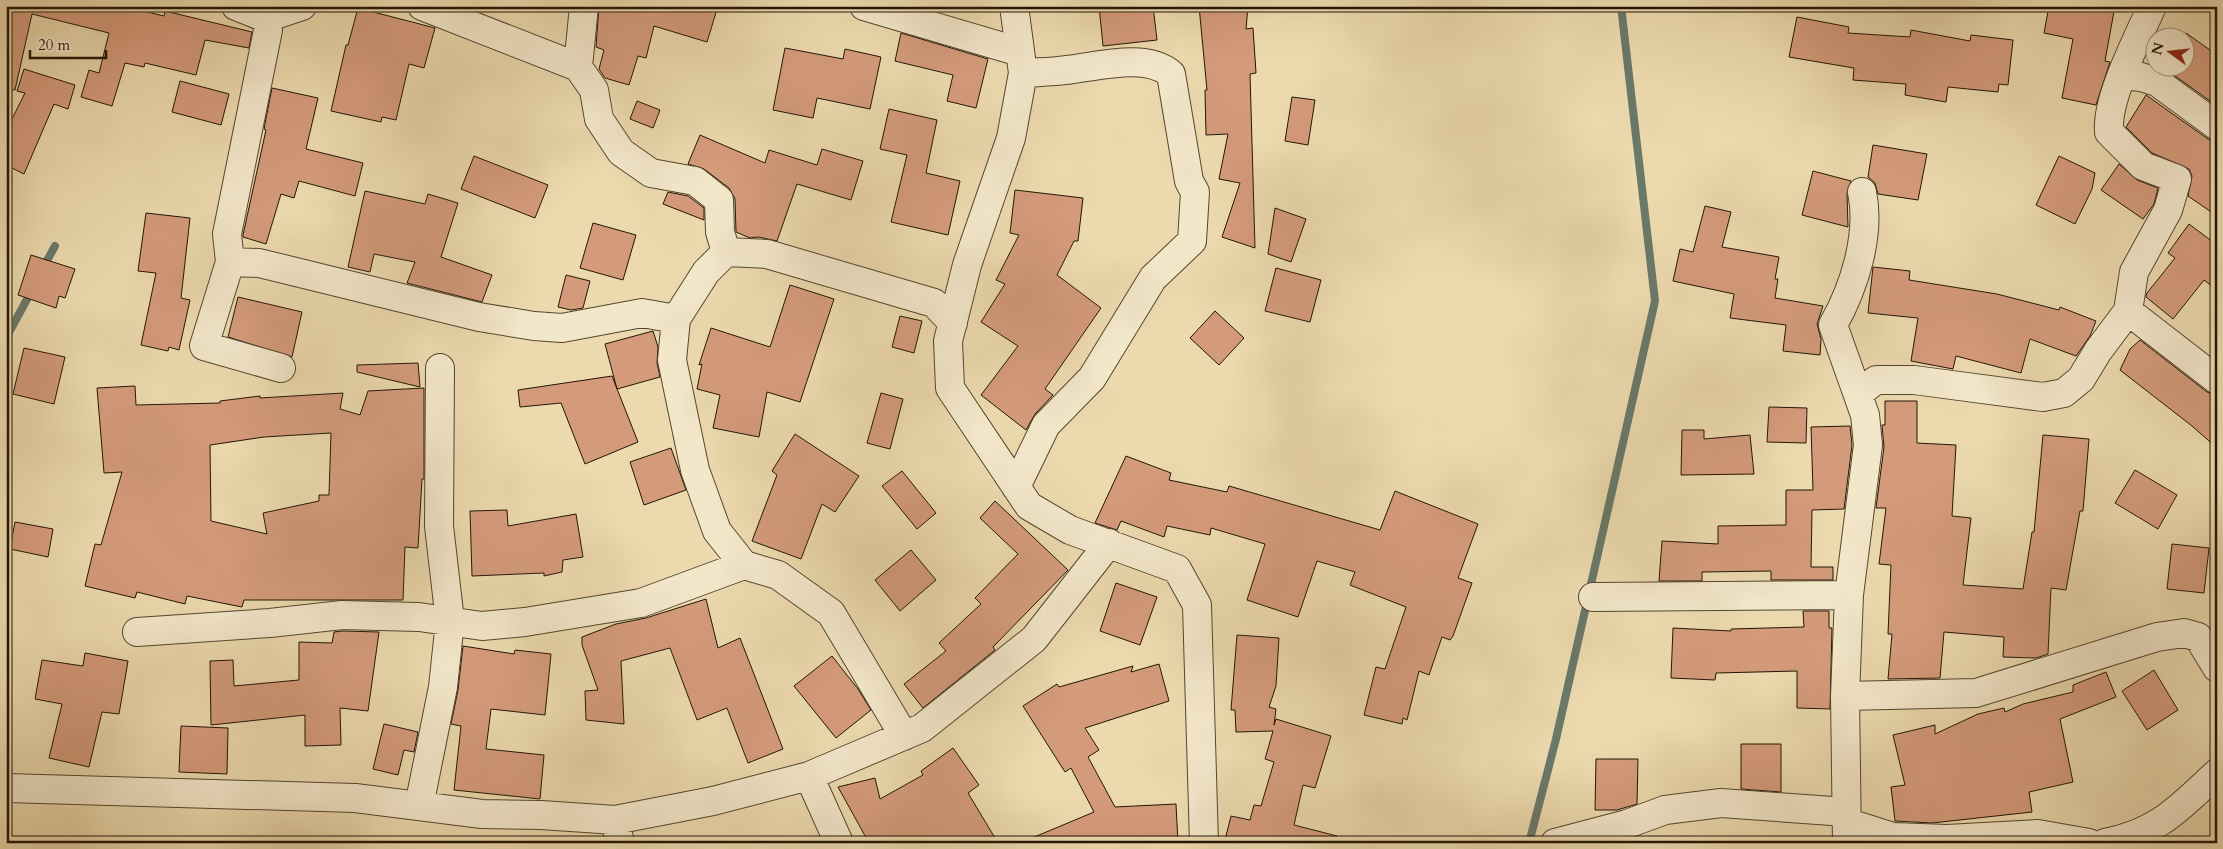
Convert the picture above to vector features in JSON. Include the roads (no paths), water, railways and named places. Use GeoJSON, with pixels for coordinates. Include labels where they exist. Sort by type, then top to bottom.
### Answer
{"type":"FeatureCollection","features":[{"type":"Feature","properties":{"kind":"street"},"geometry":{"type":"LineString","coordinates":[[236,6],[266,18],[302,6]]}},
{"type":"Feature","properties":{"kind":"street"},"geometry":{"type":"LineString","coordinates":[[422,6],[578,67],[594,90],[599,119],[621,152],[651,173],[695,181],[719,200],[720,232],[726,252]]}},
{"type":"Feature","properties":{"kind":"street"},"geometry":{"type":"LineString","coordinates":[[578,67],[584,6]]}},
{"type":"Feature","properties":{"kind":"street"},"geometry":{"type":"LineString","coordinates":[[864,6],[1022,63],[1066,70],[1112,63],[1144,64],[1164,68],[1171,74],[1189,181],[1195,192],[1192,241],[1153,278],[1092,378],[1046,425],[1016,487]]}},
{"type":"Feature","properties":{"kind":"street"},"geometry":{"type":"LineString","coordinates":[[1014,6],[1022,63],[1011,138],[968,265],[948,341],[950,388],[1029,506],[1070,530],[1177,569],[1197,605],[1204,843]]}},
{"type":"Feature","properties":{"kind":"street"},"geometry":{"type":"LineString","coordinates":[[1858,394],[1876,380],[1914,380],[2044,397],[2064,393],[2081,379],[2098,351],[2128,311],[2134,272],[2168,210],[2177,179],[2144,166],[2109,132],[2108,119],[2123,76],[2152,6]]}},
{"type":"Feature","properties":{"kind":"street"},"geometry":{"type":"LineString","coordinates":[[266,18],[268,30],[227,234],[230,262],[204,346],[281,368]]}},
{"type":"Feature","properties":{"kind":"street"},"geometry":{"type":"LineString","coordinates":[[2123,76],[2141,76],[2157,82],[2217,126]]}},
{"type":"Feature","properties":{"kind":"street"},"geometry":{"type":"LineString","coordinates":[[1847,825],[1845,696],[1849,596],[1868,445],[1865,415],[1833,326],[1844,306],[1859,257],[1863,226],[1862,192]]}},
{"type":"Feature","properties":{"kind":"street"},"geometry":{"type":"LineString","coordinates":[[904,736],[831,613],[778,576],[744,565],[717,531],[695,470],[672,360],[676,319],[706,272],[726,252],[766,254],[934,303],[953,322]]}},
{"type":"Feature","properties":{"kind":"street"},"geometry":{"type":"LineString","coordinates":[[230,262],[259,263],[479,317],[534,326],[562,328],[642,313],[676,319]]}},
{"type":"Feature","properties":{"kind":"street"},"geometry":{"type":"LineString","coordinates":[[2128,311],[2217,380]]}},
{"type":"Feature","properties":{"kind":"street"},"geometry":{"type":"LineString","coordinates":[[419,806],[443,687],[450,621],[439,526],[440,368]]}},
{"type":"Feature","properties":{"kind":"street"},"geometry":{"type":"LineString","coordinates":[[6,788],[355,798],[482,814],[541,815],[617,831],[713,801],[809,776],[922,728],[1034,639],[1109,543]]}},
{"type":"Feature","properties":{"kind":"street"},"geometry":{"type":"LineString","coordinates":[[136,632],[270,623],[342,615],[419,617],[482,626],[525,622],[641,602],[744,565]]}},
{"type":"Feature","properties":{"kind":"street"},"geometry":{"type":"LineString","coordinates":[[1593,597],[1849,596]]}},
{"type":"Feature","properties":{"kind":"street"},"geometry":{"type":"LineString","coordinates":[[1845,696],[1976,693],[2157,637],[2184,633],[2198,637],[2217,668]]}},
{"type":"Feature","properties":{"kind":"street"},"geometry":{"type":"LineString","coordinates":[[2105,843],[2128,838],[2166,821],[2217,773]]}},
{"type":"Feature","properties":{"kind":"street"},"geometry":{"type":"LineString","coordinates":[[809,776],[839,843]]}},
{"type":"Feature","properties":{"kind":"street"},"geometry":{"type":"LineString","coordinates":[[1555,843],[1626,824],[1665,810],[1721,803],[1847,825],[1893,837],[1947,838],[2038,834],[2089,843]]}},
{"type":"Feature","properties":{"kind":"waterway"},"geometry":{"type":"LineString","coordinates":[[1529,843],[1556,739],[1655,301],[1621,6]]}},
{"type":"Feature","properties":{"kind":"waterway"},"geometry":{"type":"LineString","coordinates":[[43,268],[55,246]]}},
{"type":"Feature","properties":{"kind":"waterway"},"geometry":{"type":"LineString","coordinates":[[6,338],[32,290]]}}]}
